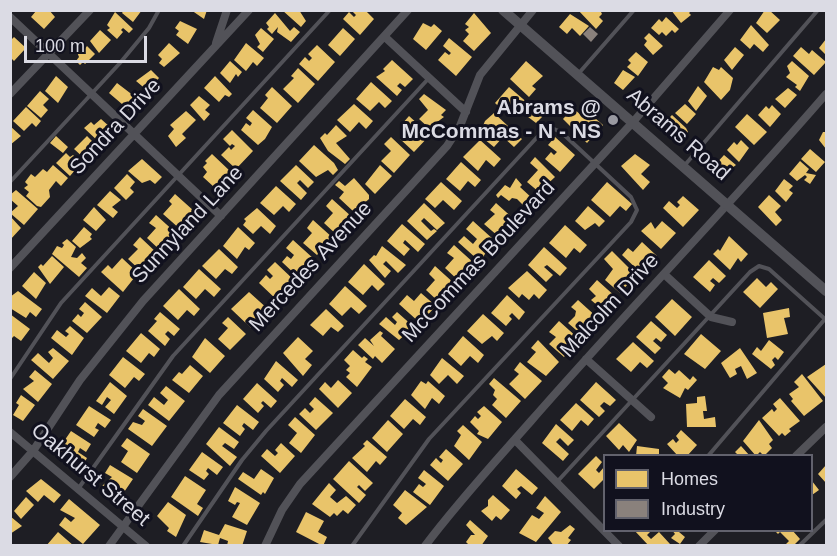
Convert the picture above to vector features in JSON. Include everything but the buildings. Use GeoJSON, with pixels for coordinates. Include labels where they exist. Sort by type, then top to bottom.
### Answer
{"type":"FeatureCollection","features":[{"type":"Feature","properties":{"kind":"main road","name":"Abrams Road"},"geometry":{"type":"LineString","coordinates":[[502,10],[826,291]]}},
{"type":"Feature","properties":{"kind":"street"},"geometry":{"type":"LineString","coordinates":[[10,94],[90,10]]}},
{"type":"Feature","properties":{"kind":"street"},"geometry":{"type":"LineString","coordinates":[[215,47],[227,10]]}},
{"type":"Feature","properties":{"kind":"street","name":"Sondra Drive"},"geometry":{"type":"LineString","coordinates":[[10,268],[249,10]]}},
{"type":"Feature","properties":{"kind":"street","name":"Sunnyland Lane"},"geometry":{"type":"LineString","coordinates":[[10,477],[33,451],[106,345],[408,10]]}},
{"type":"Feature","properties":{"kind":"street","name":"Mercedes Avenue"},"geometry":{"type":"LineString","coordinates":[[109,546],[212,403],[441,153],[460,126],[480,75],[533,10]]}},
{"type":"Feature","properties":{"kind":"street","name":"McCommas Boulevard"},"geometry":{"type":"LineString","coordinates":[[265,546],[282,510],[300,484],[633,122],[730,10]]}},
{"type":"Feature","properties":{"kind":"street"},"geometry":{"type":"LineString","coordinates":[[10,17],[221,216]]}},
{"type":"Feature","properties":{"kind":"street"},"geometry":{"type":"LineString","coordinates":[[385,38],[466,112]]}},
{"type":"Feature","properties":{"kind":"street","name":"Malcolm Drive"},"geometry":{"type":"LineString","coordinates":[[425,546],[466,494],[586,358],[729,206],[826,94]]}},
{"type":"Feature","properties":{"kind":"street"},"geometry":{"type":"LineString","coordinates":[[664,274],[711,317],[732,322]]}},
{"type":"Feature","properties":{"kind":"street"},"geometry":{"type":"LineString","coordinates":[[586,358],[651,417]]}},
{"type":"Feature","properties":{"kind":"street"},"geometry":{"type":"LineString","coordinates":[[798,454],[826,427]]}},
{"type":"Feature","properties":{"kind":"street","name":"Oakhurst Street"},"geometry":{"type":"LineString","coordinates":[[10,432],[146,546]]}},
{"type":"Feature","properties":{"kind":"street"},"geometry":{"type":"LineString","coordinates":[[515,440],[556,483],[603,526]]}},
{"type":"Feature","properties":{"kind":"street"},"geometry":{"type":"LineString","coordinates":[[610,532],[618,546]]}},
{"type":"Feature","properties":{"kind":"street"},"geometry":{"type":"LineString","coordinates":[[699,546],[714,532]]}},
{"type":"Feature","properties":{"kind":"lane"},"geometry":{"type":"LineString","coordinates":[[10,182],[136,45],[159,10]]}},
{"type":"Feature","properties":{"kind":"lane"},"geometry":{"type":"LineString","coordinates":[[10,379],[61,303],[330,10]]}},
{"type":"Feature","properties":{"kind":"lane"},"geometry":{"type":"LineString","coordinates":[[577,75],[633,10]]}},
{"type":"Feature","properties":{"kind":"lane"},"geometry":{"type":"LineString","coordinates":[[684,167],[818,10]]}},
{"type":"Feature","properties":{"kind":"lane"},"geometry":{"type":"LineString","coordinates":[[78,489],[173,356],[430,78]]}},
{"type":"Feature","properties":{"kind":"lane"},"geometry":{"type":"LineString","coordinates":[[183,546],[242,460],[266,431],[542,134],[554,129],[561,132],[631,197],[637,210],[631,222],[429,439],[352,546]]}},
{"type":"Feature","properties":{"kind":"lane"},"geometry":{"type":"LineString","coordinates":[[556,483],[750,272],[759,266],[769,268],[825,319],[710,454]]}},
{"type":"Feature","properties":{"kind":"lane"},"geometry":{"type":"LineString","coordinates":[[799,546],[826,520]]}},
{"type":"Feature","properties":{"kind":"place","name":"Abrams @ McCommas - N - NS"},"geometry":{"type":"Point","coordinates":[613,120]}}]}
